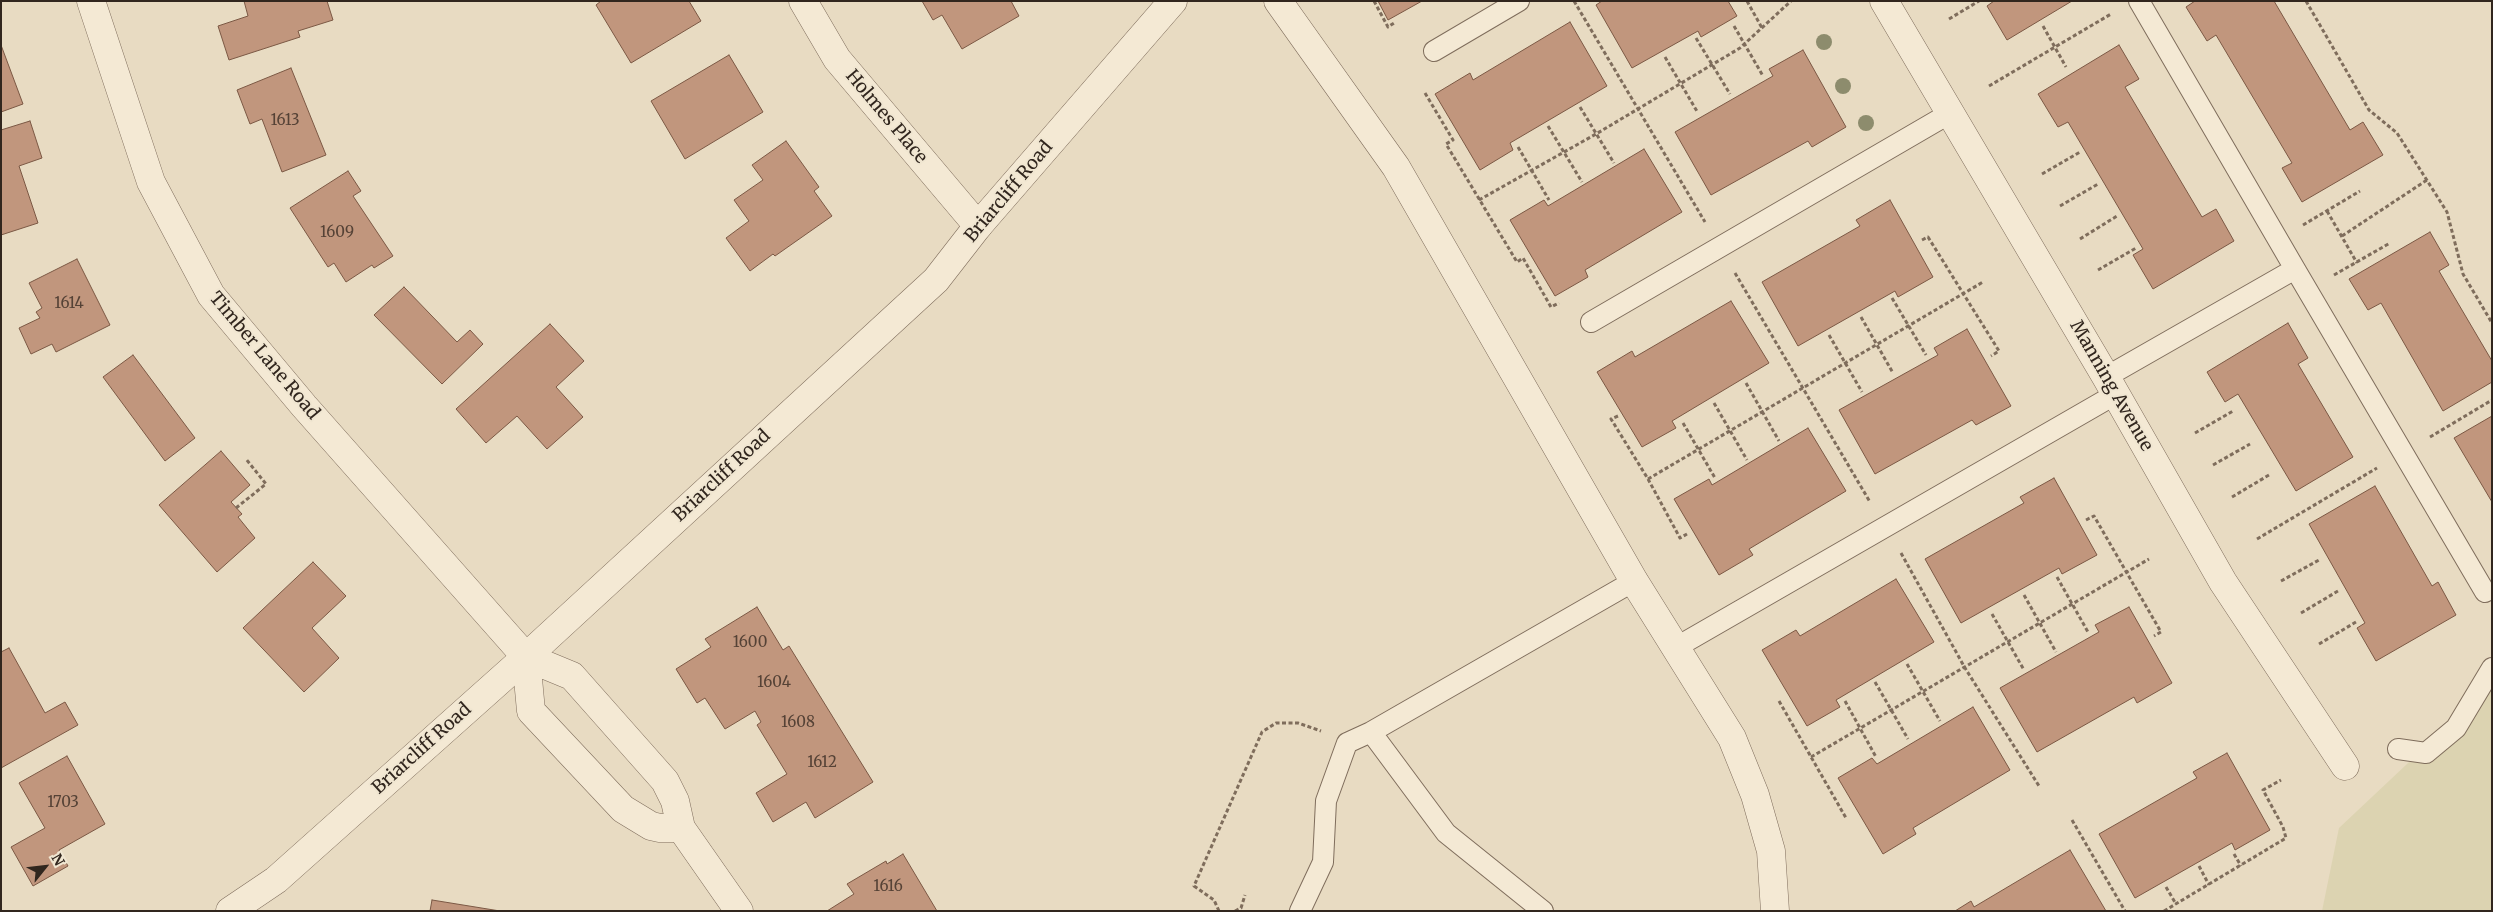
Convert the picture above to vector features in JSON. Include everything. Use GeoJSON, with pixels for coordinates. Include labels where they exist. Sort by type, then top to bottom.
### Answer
{"type":"FeatureCollection","features":[{"type":"Feature","properties":{"kind":"street","name":"Timber Lane Road"},"geometry":{"type":"LineString","coordinates":[[91,1],[152,182],[211,295],[304,406],[526,657]]}},
{"type":"Feature","properties":{"kind":"street","name":"Holmes Place"},"geometry":{"type":"LineString","coordinates":[[803,1],[837,59],[978,226]]}},
{"type":"Feature","properties":{"kind":"street","name":"Briarcliff Road"},"geometry":{"type":"LineString","coordinates":[[230,911],[276,880],[526,657],[936,280],[978,226],[1173,1]]}},
{"type":"Feature","properties":{"kind":"street"},"geometry":{"type":"LineString","coordinates":[[1278,1],[1396,167],[1634,581],[1732,738],[1755,796],[1771,850],[1775,911]]}},
{"type":"Feature","properties":{"kind":"street","name":"Manning Avenue"},"geometry":{"type":"LineString","coordinates":[[1884,1],[1952,112],[2111,385],[2222,582],[2345,766]]}},
{"type":"Feature","properties":{"kind":"street"},"geometry":{"type":"LineString","coordinates":[[681,828],[650,826],[623,809],[531,711],[526,657],[572,676],[665,781],[675,801],[681,828],[739,911]]}},
{"type":"Feature","properties":{"kind":"lane"},"geometry":{"type":"LineString","coordinates":[[1434,51],[1519,1]]}},
{"type":"Feature","properties":{"kind":"lane"},"geometry":{"type":"LineString","coordinates":[[2139,1],[2485,592]]}},
{"type":"Feature","properties":{"kind":"lane"},"geometry":{"type":"LineString","coordinates":[[1591,322],[1952,112]]}},
{"type":"Feature","properties":{"kind":"lane"},"geometry":{"type":"LineString","coordinates":[[1675,648],[2111,385],[2295,269]]}},
{"type":"Feature","properties":{"kind":"lane"},"geometry":{"type":"LineString","coordinates":[[1300,911],[1323,862],[1326,801],[1347,743],[1371,732],[1634,581]]}},
{"type":"Feature","properties":{"kind":"lane"},"geometry":{"type":"LineString","coordinates":[[2398,750],[2426,753],[2456,728],[2492,668]]}},
{"type":"Feature","properties":{"kind":"lane"},"geometry":{"type":"LineString","coordinates":[[1371,732],[1446,833],[1543,911]]}},
{"type":"Feature","properties":{"kind":"path"},"geometry":{"type":"LineString","coordinates":[[1374,1],[1388,27],[1394,23]]}},
{"type":"Feature","properties":{"kind":"path"},"geometry":{"type":"LineString","coordinates":[[1574,1],[1710,231]]}},
{"type":"Feature","properties":{"kind":"path"},"geometry":{"type":"LineString","coordinates":[[1747,1],[1762,28]]}},
{"type":"Feature","properties":{"kind":"path"},"geometry":{"type":"LineString","coordinates":[[1479,200],[1596,134],[1712,65],[1744,44],[1792,1]]}},
{"type":"Feature","properties":{"kind":"path"},"geometry":{"type":"LineString","coordinates":[[1949,19],[1980,1]]}},
{"type":"Feature","properties":{"kind":"path"},"geometry":{"type":"LineString","coordinates":[[2306,1],[2369,110],[2397,133],[2447,212],[2463,274],[2492,323]]}},
{"type":"Feature","properties":{"kind":"path"},"geometry":{"type":"LineString","coordinates":[[1989,86],[2116,10]]}},
{"type":"Feature","properties":{"kind":"path"},"geometry":{"type":"LineString","coordinates":[[1734,26],[1763,76]]}},
{"type":"Feature","properties":{"kind":"path"},"geometry":{"type":"LineString","coordinates":[[2043,26],[2066,67]]}},
{"type":"Feature","properties":{"kind":"path"},"geometry":{"type":"LineString","coordinates":[[1696,38],[1730,94]]}},
{"type":"Feature","properties":{"kind":"path"},"geometry":{"type":"LineString","coordinates":[[1665,57],[1698,113]]}},
{"type":"Feature","properties":{"kind":"path"},"geometry":{"type":"LineString","coordinates":[[1425,93],[1453,140],[1446,144],[1518,262],[1523,258],[1551,307],[1559,303]]}},
{"type":"Feature","properties":{"kind":"path"},"geometry":{"type":"LineString","coordinates":[[1580,107],[1614,163]]}},
{"type":"Feature","properties":{"kind":"path"},"geometry":{"type":"LineString","coordinates":[[1548,126],[1582,182]]}},
{"type":"Feature","properties":{"kind":"path"},"geometry":{"type":"LineString","coordinates":[[1518,147],[1549,200]]}},
{"type":"Feature","properties":{"kind":"path"},"geometry":{"type":"LineString","coordinates":[[2042,174],[2080,152]]}},
{"type":"Feature","properties":{"kind":"path"},"geometry":{"type":"LineString","coordinates":[[2342,236],[2427,180]]}},
{"type":"Feature","properties":{"kind":"path"},"geometry":{"type":"LineString","coordinates":[[2060,206],[2098,184]]}},
{"type":"Feature","properties":{"kind":"path"},"geometry":{"type":"LineString","coordinates":[[2298,228],[2360,191]]}},
{"type":"Feature","properties":{"kind":"path"},"geometry":{"type":"LineString","coordinates":[[2327,211],[2357,263]]}},
{"type":"Feature","properties":{"kind":"path"},"geometry":{"type":"LineString","coordinates":[[2080,239],[2117,216]]}},
{"type":"Feature","properties":{"kind":"path"},"geometry":{"type":"LineString","coordinates":[[1922,240],[1928,237],[1999,351],[1991,356]]}},
{"type":"Feature","properties":{"kind":"path"},"geometry":{"type":"LineString","coordinates":[[2327,279],[2390,243]]}},
{"type":"Feature","properties":{"kind":"path"},"geometry":{"type":"LineString","coordinates":[[2098,270],[2136,248]]}},
{"type":"Feature","properties":{"kind":"path"},"geometry":{"type":"LineString","coordinates":[[1732,268],[1875,510]]}},
{"type":"Feature","properties":{"kind":"path"},"geometry":{"type":"LineString","coordinates":[[1648,479],[1983,282]]}},
{"type":"Feature","properties":{"kind":"path"},"geometry":{"type":"LineString","coordinates":[[1892,298],[1907,326],[1926,354]]}},
{"type":"Feature","properties":{"kind":"path"},"geometry":{"type":"LineString","coordinates":[[1861,317],[1893,373]]}},
{"type":"Feature","properties":{"kind":"path"},"geometry":{"type":"LineString","coordinates":[[1829,335],[1862,392]]}},
{"type":"Feature","properties":{"kind":"path"},"geometry":{"type":"LineString","coordinates":[[1746,383],[1779,441]]}},
{"type":"Feature","properties":{"kind":"path"},"geometry":{"type":"LineString","coordinates":[[2422,441],[2492,400]]}},
{"type":"Feature","properties":{"kind":"path"},"geometry":{"type":"LineString","coordinates":[[1714,403],[1747,460]]}},
{"type":"Feature","properties":{"kind":"path"},"geometry":{"type":"LineString","coordinates":[[2195,433],[2233,411]]}},
{"type":"Feature","properties":{"kind":"path"},"geometry":{"type":"LineString","coordinates":[[1618,416],[1611,419],[1648,479],[1680,538],[1687,534]]}},
{"type":"Feature","properties":{"kind":"path"},"geometry":{"type":"LineString","coordinates":[[1683,423],[1714,478]]}},
{"type":"Feature","properties":{"kind":"path"},"geometry":{"type":"LineString","coordinates":[[2213,465],[2250,444]]}},
{"type":"Feature","properties":{"kind":"path"},"geometry":{"type":"LineString","coordinates":[[236,508],[266,484],[246,458]]}},
{"type":"Feature","properties":{"kind":"path"},"geometry":{"type":"LineString","coordinates":[[2257,539],[2385,464]]}},
{"type":"Feature","properties":{"kind":"path"},"geometry":{"type":"LineString","coordinates":[[2232,497],[2269,476]]}},
{"type":"Feature","properties":{"kind":"path"},"geometry":{"type":"LineString","coordinates":[[2086,520],[2094,516],[2162,632],[2154,636]]}},
{"type":"Feature","properties":{"kind":"path"},"geometry":{"type":"LineString","coordinates":[[1898,549],[1965,668],[2039,786]]}},
{"type":"Feature","properties":{"kind":"path"},"geometry":{"type":"LineString","coordinates":[[1811,757],[2149,559]]}},
{"type":"Feature","properties":{"kind":"path"},"geometry":{"type":"LineString","coordinates":[[2282,581],[2319,560]]}},
{"type":"Feature","properties":{"kind":"path"},"geometry":{"type":"LineString","coordinates":[[2057,577],[2088,632]]}},
{"type":"Feature","properties":{"kind":"path"},"geometry":{"type":"LineString","coordinates":[[2301,612],[2338,591]]}},
{"type":"Feature","properties":{"kind":"path"},"geometry":{"type":"LineString","coordinates":[[2024,595],[2056,652]]}},
{"type":"Feature","properties":{"kind":"path"},"geometry":{"type":"LineString","coordinates":[[1992,614],[2024,670]]}},
{"type":"Feature","properties":{"kind":"path"},"geometry":{"type":"LineString","coordinates":[[2319,644],[2356,622]]}},
{"type":"Feature","properties":{"kind":"path"},"geometry":{"type":"LineString","coordinates":[[1907,664],[1940,721]]}},
{"type":"Feature","properties":{"kind":"path"},"geometry":{"type":"LineString","coordinates":[[1875,682],[1908,739]]}},
{"type":"Feature","properties":{"kind":"path"},"geometry":{"type":"LineString","coordinates":[[1779,701],[1846,818]]}},
{"type":"Feature","properties":{"kind":"path"},"geometry":{"type":"LineString","coordinates":[[1845,701],[1876,757]]}},
{"type":"Feature","properties":{"kind":"path"},"geometry":{"type":"LineString","coordinates":[[1220,911],[1214,900],[1194,886],[1262,732],[1276,723],[1298,723],[1326,733]]}},
{"type":"Feature","properties":{"kind":"path"},"geometry":{"type":"LineString","coordinates":[[2164,911],[2286,838],[2283,827],[2263,790],[2281,780]]}},
{"type":"Feature","properties":{"kind":"path"},"geometry":{"type":"LineString","coordinates":[[2072,820],[2125,911]]}},
{"type":"Feature","properties":{"kind":"path"},"geometry":{"type":"LineString","coordinates":[[2234,854],[2241,866]]}},
{"type":"Feature","properties":{"kind":"path"},"geometry":{"type":"LineString","coordinates":[[2198,866],[2209,885]]}},
{"type":"Feature","properties":{"kind":"path"},"geometry":{"type":"LineString","coordinates":[[2166,887],[2176,904]]}},
{"type":"Feature","properties":{"kind":"path"},"geometry":{"type":"LineString","coordinates":[[1235,911],[1241,908],[1245,896]]}},
{"type":"Feature","properties":{"kind":"shaded area"},"geometry":{"type":"Polygon","coordinates":[[[2492,684],[2492,911],[2322,911],[2339,828],[2492,684]]]}},
{"type":"Feature","properties":{"kind":"building"},"geometry":{"type":"Polygon","coordinates":[[[244,1],[327,1],[333,20],[298,31],[300,37],[229,60],[218,26],[248,16],[244,1]]]}},
{"type":"Feature","properties":{"kind":"building"},"geometry":{"type":"Polygon","coordinates":[[[601,1],[689,1],[701,21],[631,63],[596,5],[601,1]]]}},
{"type":"Feature","properties":{"kind":"building"},"geometry":{"type":"Polygon","coordinates":[[[922,1],[1011,1],[1019,16],[962,49],[942,15],[933,20],[922,1]]]}},
{"type":"Feature","properties":{"kind":"building"},"geometry":{"type":"Polygon","coordinates":[[[1378,1],[1422,1],[1388,20],[1378,1]]]}},
{"type":"Feature","properties":{"kind":"building"},"geometry":{"type":"Polygon","coordinates":[[[1602,1],[1728,1],[1737,16],[1701,37],[1698,31],[1632,68],[1596,5],[1602,1]]]}},
{"type":"Feature","properties":{"kind":"building"},"geometry":{"type":"Polygon","coordinates":[[[1994,1],[2072,1],[2007,40],[1987,6],[1994,1]]]}},
{"type":"Feature","properties":{"kind":"building"},"geometry":{"type":"Polygon","coordinates":[[[2195,1],[2274,1],[2350,130],[2363,122],[2383,155],[2302,202],[2282,168],[2292,163],[2216,35],[2207,41],[2186,7],[2195,1]]]}},
{"type":"Feature","properties":{"kind":"building"},"geometry":{"type":"Polygon","coordinates":[[[1570,22],[1607,86],[1510,143],[1513,150],[1480,170],[1435,94],[1470,73],[1473,80],[1570,22]]]}},
{"type":"Feature","properties":{"kind":"building"},"geometry":{"type":"Polygon","coordinates":[[[1,45],[23,104],[1,112],[1,45]]]}},
{"type":"Feature","properties":{"kind":"building"},"geometry":{"type":"Polygon","coordinates":[[[2119,45],[2139,79],[2125,87],[2202,217],[2216,209],[2234,241],[2153,289],[2133,255],[2143,249],[2068,122],[2058,127],[2038,94],[2119,45]]]}},
{"type":"Feature","properties":{"kind":"building"},"geometry":{"type":"Polygon","coordinates":[[[1803,50],[1846,127],[1812,147],[1808,141],[1711,195],[1675,132],[1773,76],[1769,69],[1803,50]]]}},
{"type":"Feature","properties":{"kind":"building"},"geometry":{"type":"Polygon","coordinates":[[[729,55],[763,112],[685,159],[651,101],[729,55]]]}},
{"type":"Feature","properties":{"kind":"building"},"geometry":{"type":"Polygon","coordinates":[[[291,68],[326,155],[282,172],[262,119],[250,124],[237,90],[291,68]]]}},
{"type":"Feature","properties":{"kind":"building"},"geometry":{"type":"Polygon","coordinates":[[[30,121],[42,158],[19,166],[38,223],[1,235],[1,130],[30,121]]]}},
{"type":"Feature","properties":{"kind":"building"},"geometry":{"type":"Polygon","coordinates":[[[786,141],[819,187],[814,191],[832,216],[750,271],[726,238],[749,221],[734,200],[763,180],[752,165],[786,141]]]}},
{"type":"Feature","properties":{"kind":"building"},"geometry":{"type":"Polygon","coordinates":[[[1644,149],[1682,212],[1585,270],[1588,277],[1555,296],[1510,220],[1544,200],[1548,206],[1644,149]]]}},
{"type":"Feature","properties":{"kind":"building"},"geometry":{"type":"Polygon","coordinates":[[[348,171],[361,191],[353,196],[393,256],[374,268],[372,265],[346,282],[334,263],[328,267],[290,208],[348,171]]]}},
{"type":"Feature","properties":{"kind":"building"},"geometry":{"type":"Polygon","coordinates":[[[1890,200],[1933,277],[1898,297],[1895,291],[1798,346],[1762,282],[1860,226],[1856,220],[1890,200]]]}},
{"type":"Feature","properties":{"kind":"building"},"geometry":{"type":"Polygon","coordinates":[[[2430,232],[2449,265],[2439,271],[2492,361],[2492,382],[2443,411],[2381,303],[2368,310],[2349,279],[2430,232]]]}},
{"type":"Feature","properties":{"kind":"building"},"geometry":{"type":"Polygon","coordinates":[[[77,259],[110,325],[56,352],[52,344],[31,354],[19,328],[40,318],[36,312],[42,308],[29,283],[77,259]]]}},
{"type":"Feature","properties":{"kind":"building"},"geometry":{"type":"Polygon","coordinates":[[[404,287],[457,342],[470,330],[483,344],[442,384],[374,315],[404,287]]]}},
{"type":"Feature","properties":{"kind":"building"},"geometry":{"type":"Polygon","coordinates":[[[1731,301],[1769,363],[1672,421],[1676,428],[1642,447],[1597,372],[1632,351],[1635,357],[1731,301]]]}},
{"type":"Feature","properties":{"kind":"building"},"geometry":{"type":"Polygon","coordinates":[[[2288,323],[2308,358],[2298,364],[2353,457],[2296,491],[2238,394],[2225,402],[2207,372],[2288,323]]]}},
{"type":"Feature","properties":{"kind":"building"},"geometry":{"type":"Polygon","coordinates":[[[550,324],[584,361],[556,387],[583,417],[547,449],[517,416],[486,443],[456,409],[550,324]]]}},
{"type":"Feature","properties":{"kind":"building"},"geometry":{"type":"Polygon","coordinates":[[[1967,329],[2011,406],[1976,425],[1972,420],[1875,474],[1839,410],[1938,355],[1934,348],[1967,329]]]}},
{"type":"Feature","properties":{"kind":"building"},"geometry":{"type":"Polygon","coordinates":[[[133,355],[195,438],[165,461],[103,377],[133,355]]]}},
{"type":"Feature","properties":{"kind":"building"},"geometry":{"type":"Polygon","coordinates":[[[2492,416],[2492,502],[2454,438],[2492,416]]]}},
{"type":"Feature","properties":{"kind":"building"},"geometry":{"type":"Polygon","coordinates":[[[1808,428],[1846,491],[1749,549],[1753,555],[1719,575],[1674,499],[1709,479],[1712,485],[1808,428]]]}},
{"type":"Feature","properties":{"kind":"building"},"geometry":{"type":"Polygon","coordinates":[[[221,451],[250,485],[231,502],[242,514],[238,517],[255,538],[217,572],[159,505],[221,451]]]}},
{"type":"Feature","properties":{"kind":"building"},"geometry":{"type":"Polygon","coordinates":[[[2054,478],[2097,555],[2062,574],[2059,568],[1961,623],[1925,559],[2024,503],[2020,497],[2054,478]]]}},
{"type":"Feature","properties":{"kind":"building"},"geometry":{"type":"Polygon","coordinates":[[[2375,486],[2432,586],[2438,582],[2456,615],[2376,661],[2357,628],[2365,623],[2309,524],[2375,486]]]}},
{"type":"Feature","properties":{"kind":"building"},"geometry":{"type":"Polygon","coordinates":[[[313,562],[346,596],[312,628],[339,658],[304,692],[243,628],[313,562]]]}},
{"type":"Feature","properties":{"kind":"building"},"geometry":{"type":"Polygon","coordinates":[[[1896,579],[1934,642],[1836,700],[1840,707],[1807,726],[1762,650],[1796,630],[1800,636],[1896,579]]]}},
{"type":"Feature","properties":{"kind":"building"},"geometry":{"type":"Polygon","coordinates":[[[757,607],[783,650],[789,646],[873,782],[815,818],[806,802],[773,822],[756,793],[787,774],[757,725],[761,722],[755,711],[725,729],[705,698],[697,703],[676,669],[711,647],[705,639],[757,607]]]}},
{"type":"Feature","properties":{"kind":"building"},"geometry":{"type":"Polygon","coordinates":[[[2129,607],[2172,683],[2137,703],[2134,697],[2037,752],[2000,688],[2099,632],[2095,625],[2129,607]]]}},
{"type":"Feature","properties":{"kind":"building"},"geometry":{"type":"Polygon","coordinates":[[[9,648],[45,713],[65,702],[78,725],[1,768],[1,652],[9,648]]]}},
{"type":"Feature","properties":{"kind":"building"},"geometry":{"type":"Polygon","coordinates":[[[1973,707],[2010,770],[1913,828],[1916,834],[1883,854],[1838,778],[1872,758],[1877,764],[1973,707]]]}},
{"type":"Feature","properties":{"kind":"building"},"geometry":{"type":"Polygon","coordinates":[[[2227,753],[2270,830],[2235,850],[2232,843],[2135,898],[2099,834],[2197,778],[2193,772],[2227,753]]]}},
{"type":"Feature","properties":{"kind":"building"},"geometry":{"type":"Polygon","coordinates":[[[67,756],[105,824],[59,850],[68,866],[33,886],[11,847],[45,828],[19,783],[67,756]]]}},
{"type":"Feature","properties":{"kind":"building"},"geometry":{"type":"Polygon","coordinates":[[[2070,850],[2106,911],[1955,911],[1971,901],[1974,907],[2070,850]]]}},
{"type":"Feature","properties":{"kind":"building"},"geometry":{"type":"Polygon","coordinates":[[[903,854],[937,911],[827,911],[854,894],[847,884],[886,861],[887,864],[903,854]]]}},
{"type":"Feature","properties":{"kind":"building"},"geometry":{"type":"Polygon","coordinates":[[[432,900],[500,911],[430,911],[432,900]]]}}]}
